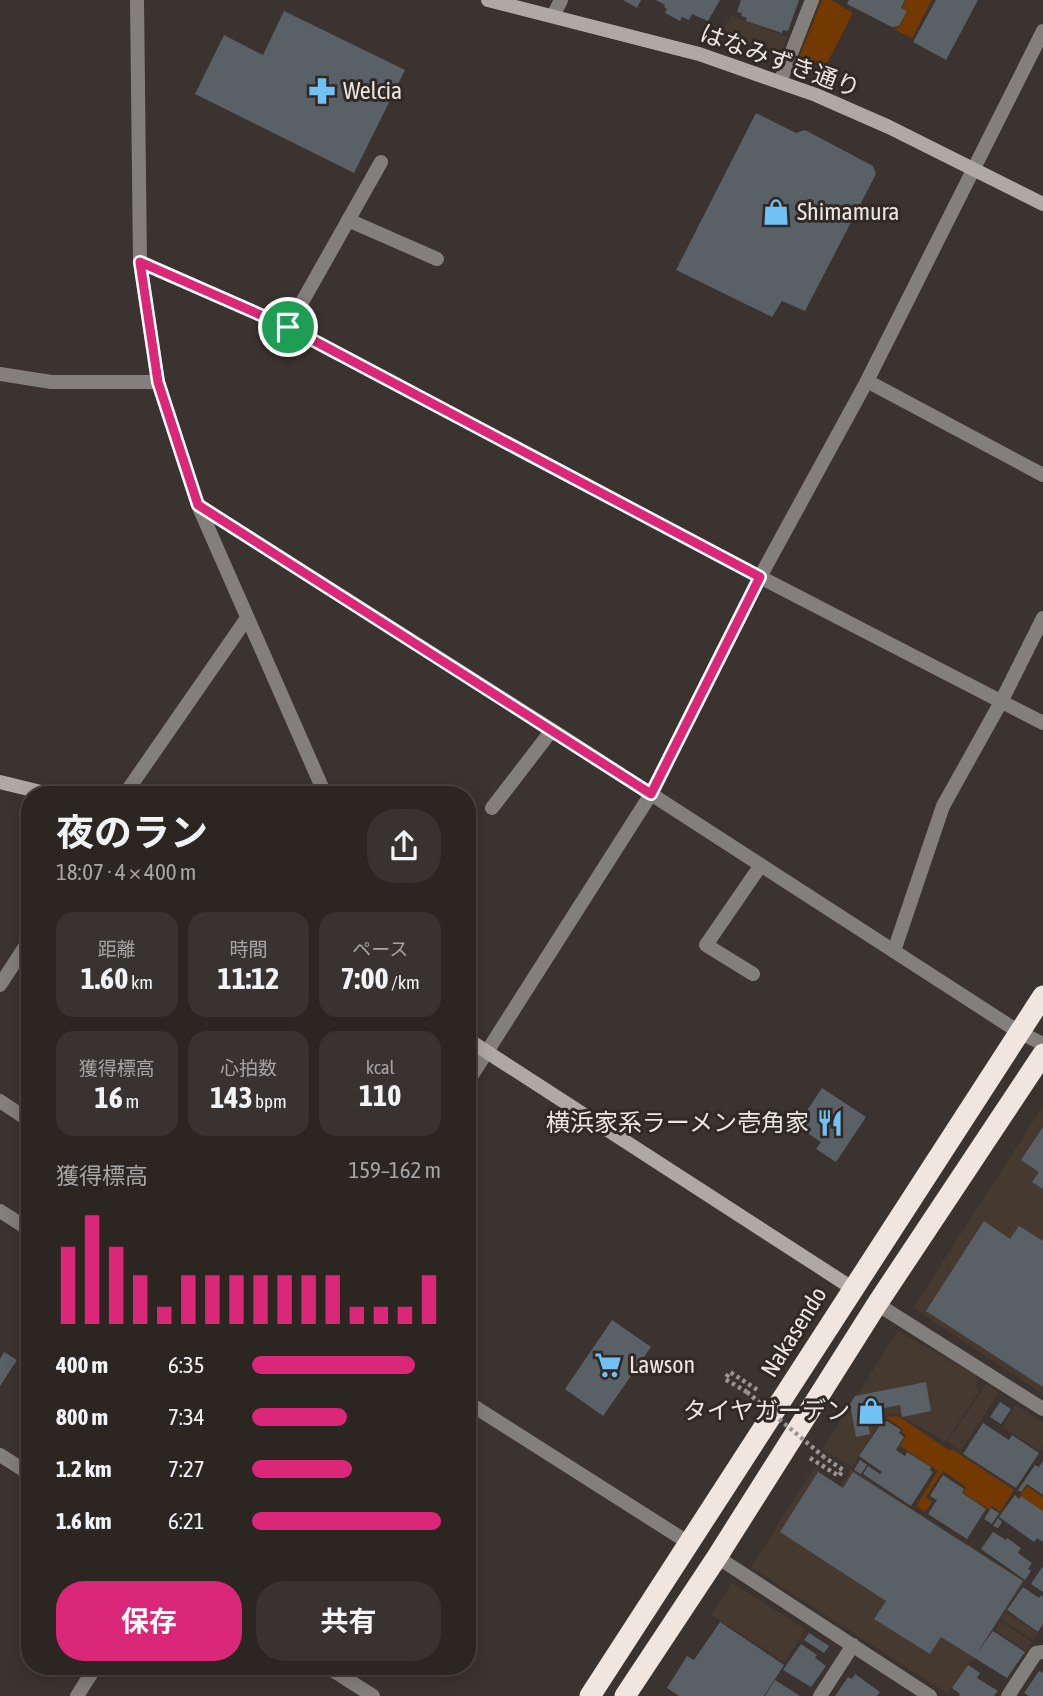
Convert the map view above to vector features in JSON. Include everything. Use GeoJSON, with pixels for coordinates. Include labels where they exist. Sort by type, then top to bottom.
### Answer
{"type":"FeatureCollection","features":[{"type":"Feature","properties":{"kind":"highway","name":"Nakasendo"},"geometry":{"type":"LineString","coordinates":[[590,1696],[1043,996]]}},
{"type":"Feature","properties":{"kind":"highway"},"geometry":{"type":"LineString","coordinates":[[625,1696],[877,1304],[1043,1054]]}},
{"type":"Feature","properties":{"kind":"street"},"geometry":{"type":"LineString","coordinates":[[138,0],[140,262],[158,382],[198,505],[321,786]]}},
{"type":"Feature","properties":{"kind":"street","name":"はなみずき通り"},"geometry":{"type":"LineString","coordinates":[[488,0],[699,54],[816,95],[974,168],[1043,204]]}},
{"type":"Feature","properties":{"kind":"street"},"geometry":{"type":"LineString","coordinates":[[553,16],[561,0]]}},
{"type":"Feature","properties":{"kind":"street"},"geometry":{"type":"LineString","coordinates":[[780,82],[812,0]]}},
{"type":"Feature","properties":{"kind":"street"},"geometry":{"type":"LineString","coordinates":[[476,1068],[651,794],[760,577],[867,381],[1043,31]]}},
{"type":"Feature","properties":{"kind":"street"},"geometry":{"type":"LineString","coordinates":[[288,327],[381,162]]}},
{"type":"Feature","properties":{"kind":"street"},"geometry":{"type":"LineString","coordinates":[[348,220],[437,259]]}},
{"type":"Feature","properties":{"kind":"street"},"geometry":{"type":"LineString","coordinates":[[140,262],[288,327],[760,577],[1043,723]]}},
{"type":"Feature","properties":{"kind":"street"},"geometry":{"type":"LineString","coordinates":[[0,374],[51,382],[158,382]]}},
{"type":"Feature","properties":{"kind":"street"},"geometry":{"type":"LineString","coordinates":[[867,381],[1043,475]]}},
{"type":"Feature","properties":{"kind":"street"},"geometry":{"type":"LineString","coordinates":[[198,505],[1019,1032],[1043,1044]]}},
{"type":"Feature","properties":{"kind":"street"},"geometry":{"type":"LineString","coordinates":[[131,786],[247,618]]}},
{"type":"Feature","properties":{"kind":"street"},"geometry":{"type":"LineString","coordinates":[[894,951],[943,806],[1001,702],[1043,618]]}},
{"type":"Feature","properties":{"kind":"street"},"geometry":{"type":"LineString","coordinates":[[492,808],[552,730]]}},
{"type":"Feature","properties":{"kind":"street"},"geometry":{"type":"LineString","coordinates":[[0,782],[21,787]]}},
{"type":"Feature","properties":{"kind":"street"},"geometry":{"type":"LineString","coordinates":[[753,974],[706,945],[761,865]]}},
{"type":"Feature","properties":{"kind":"street"},"geometry":{"type":"LineString","coordinates":[[0,985],[21,956]]}},
{"type":"Feature","properties":{"kind":"street"},"geometry":{"type":"LineString","coordinates":[[476,1045],[1043,1409]]}},
{"type":"Feature","properties":{"kind":"street"},"geometry":{"type":"LineString","coordinates":[[0,1101],[21,1115]]}},
{"type":"Feature","properties":{"kind":"street"},"geometry":{"type":"LineString","coordinates":[[0,1211],[21,1224]]}},
{"type":"Feature","properties":{"kind":"street"},"geometry":{"type":"LineString","coordinates":[[476,1408],[690,1543]]}},
{"type":"Feature","properties":{"kind":"street"},"geometry":{"type":"LineString","coordinates":[[0,1455],[21,1468]]}},
{"type":"Feature","properties":{"kind":"street"},"geometry":{"type":"LineString","coordinates":[[717,1556],[930,1696]]}},
{"type":"Feature","properties":{"kind":"street"},"geometry":{"type":"LineString","coordinates":[[820,1696],[853,1646]]}},
{"type":"Feature","properties":{"kind":"street"},"geometry":{"type":"LineString","coordinates":[[1008,1696],[1036,1653],[1043,1652]]}},
{"type":"Feature","properties":{"kind":"street"},"geometry":{"type":"LineString","coordinates":[[77,1696],[90,1675]]}},
{"type":"Feature","properties":{"kind":"street"},"geometry":{"type":"LineString","coordinates":[[340,1675],[373,1696]]}},
{"type":"Feature","properties":{"kind":"path"},"geometry":{"type":"LineString","coordinates":[[760,1391],[730,1372],[725,1379],[747,1392],[843,1470],[839,1476],[810,1458]]}},
{"type":"Feature","properties":{"kind":"shaded area"},"geometry":{"type":"Polygon","coordinates":[[[822,0],[831,0],[853,13],[824,69],[798,60],[822,0]]]}},
{"type":"Feature","properties":{"kind":"shaded area"},"geometry":{"type":"Polygon","coordinates":[[[906,0],[932,0],[912,38],[893,29],[899,28],[907,11],[902,8],[906,0]]]}},
{"type":"Feature","properties":{"kind":"shaded area"},"geometry":{"type":"Polygon","coordinates":[[[731,16],[788,37],[780,56],[720,35],[731,16]]]}},
{"type":"Feature","properties":{"kind":"shaded area"},"geometry":{"type":"Polygon","coordinates":[[[1043,1106],[1043,1394],[913,1308],[1043,1106]]]}},
{"type":"Feature","properties":{"kind":"shaded area"},"geometry":{"type":"Polygon","coordinates":[[[898,1331],[976,1375],[978,1393],[946,1442],[897,1414],[885,1415],[852,1467],[822,1449],[898,1331]]]}},
{"type":"Feature","properties":{"kind":"shaded area"},"geometry":{"type":"Polygon","coordinates":[[[986,1384],[999,1393],[960,1451],[947,1442],[986,1384]]]}},
{"type":"Feature","properties":{"kind":"shaded area"},"geometry":{"type":"Polygon","coordinates":[[[1016,1405],[1043,1422],[1043,1446],[1040,1451],[1002,1427],[1016,1405]]]}},
{"type":"Feature","properties":{"kind":"shaded area"},"geometry":{"type":"Polygon","coordinates":[[[898,1416],[1014,1490],[1000,1512],[992,1506],[989,1510],[963,1493],[966,1487],[943,1471],[926,1497],[932,1502],[925,1512],[916,1506],[938,1471],[900,1446],[906,1436],[902,1432],[903,1429],[885,1417],[898,1416]]]}},
{"type":"Feature","properties":{"kind":"shaded area"},"geometry":{"type":"Polygon","coordinates":[[[814,1468],[841,1486],[851,1469],[1025,1581],[948,1694],[751,1567],[814,1468]]]}},
{"type":"Feature","properties":{"kind":"shaded area"},"geometry":{"type":"Polygon","coordinates":[[[1027,1486],[1043,1497],[1043,1511],[1020,1495],[1027,1486]]]}},
{"type":"Feature","properties":{"kind":"shaded area"},"geometry":{"type":"Polygon","coordinates":[[[732,1582],[805,1629],[785,1662],[711,1615],[732,1582]]]}},
{"type":"Feature","properties":{"kind":"shaded area"},"geometry":{"type":"Polygon","coordinates":[[[1006,1612],[1038,1633],[1033,1640],[1001,1619],[1006,1612]]]}},
{"type":"Feature","properties":{"kind":"shaded area"},"geometry":{"type":"Polygon","coordinates":[[[1001,1621],[1032,1642],[1026,1651],[995,1630],[1001,1621]]]}},
{"type":"Feature","properties":{"kind":"building"},"geometry":{"type":"Polygon","coordinates":[[[623,0],[641,0],[637,8],[623,0]]]}},
{"type":"Feature","properties":{"kind":"building"},"geometry":{"type":"Polygon","coordinates":[[[656,0],[720,0],[708,21],[692,14],[689,20],[682,17],[680,21],[665,13],[665,5],[656,0]]]}},
{"type":"Feature","properties":{"kind":"building"},"geometry":{"type":"Polygon","coordinates":[[[741,0],[799,0],[788,31],[783,30],[782,33],[746,21],[747,18],[741,16],[742,13],[737,12],[741,0]]]}},
{"type":"Feature","properties":{"kind":"building"},"geometry":{"type":"Polygon","coordinates":[[[849,0],[905,0],[901,8],[907,11],[899,26],[892,27],[847,4],[849,0]]]}},
{"type":"Feature","properties":{"kind":"building"},"geometry":{"type":"Polygon","coordinates":[[[936,0],[978,0],[946,60],[913,42],[936,0]]]}},
{"type":"Feature","properties":{"kind":"building"},"geometry":{"type":"Polygon","coordinates":[[[284,11],[405,70],[354,173],[195,94],[224,35],[263,55],[284,11]]]}},
{"type":"Feature","properties":{"kind":"building"},"geometry":{"type":"Polygon","coordinates":[[[756,113],[796,133],[805,130],[873,166],[876,174],[805,311],[782,301],[772,317],[676,270],[756,113]]]}},
{"type":"Feature","properties":{"kind":"building"},"geometry":{"type":"Polygon","coordinates":[[[822,1088],[866,1117],[836,1162],[816,1149],[821,1142],[797,1126],[822,1088]]]}},
{"type":"Feature","properties":{"kind":"building"},"geometry":{"type":"Polygon","coordinates":[[[1043,1127],[1043,1189],[1032,1182],[1039,1172],[1021,1160],[1043,1127]]]}},
{"type":"Feature","properties":{"kind":"building"},"geometry":{"type":"Polygon","coordinates":[[[984,1221],[1010,1239],[1019,1226],[1043,1241],[1043,1387],[926,1311],[984,1221]]]}},
{"type":"Feature","properties":{"kind":"building"},"geometry":{"type":"Polygon","coordinates":[[[612,1320],[651,1347],[603,1416],[565,1389],[612,1320]]]}},
{"type":"Feature","properties":{"kind":"building"},"geometry":{"type":"Polygon","coordinates":[[[4,1352],[17,1360],[0,1386],[0,1359],[4,1352]]]}},
{"type":"Feature","properties":{"kind":"building"},"geometry":{"type":"Polygon","coordinates":[[[926,1382],[931,1411],[902,1417],[900,1405],[879,1409],[881,1420],[868,1423],[870,1434],[856,1437],[850,1404],[855,1396],[926,1382]]]}},
{"type":"Feature","properties":{"kind":"building"},"geometry":{"type":"Polygon","coordinates":[[[1000,1402],[1011,1409],[1001,1424],[990,1417],[1000,1402]]]}},
{"type":"Feature","properties":{"kind":"building"},"geometry":{"type":"Polygon","coordinates":[[[883,1421],[901,1430],[899,1433],[904,1437],[896,1450],[905,1456],[907,1452],[931,1467],[933,1472],[911,1506],[863,1474],[868,1466],[880,1474],[882,1472],[859,1456],[883,1421]]]}},
{"type":"Feature","properties":{"kind":"building"},"geometry":{"type":"Polygon","coordinates":[[[983,1423],[1009,1440],[1012,1435],[1039,1453],[1016,1488],[963,1454],[983,1423]]]}},
{"type":"Feature","properties":{"kind":"building"},"geometry":{"type":"Polygon","coordinates":[[[860,1460],[867,1465],[861,1474],[854,1470],[860,1460]]]}},
{"type":"Feature","properties":{"kind":"building"},"geometry":{"type":"Polygon","coordinates":[[[1043,1461],[1043,1495],[1027,1484],[1021,1492],[1018,1490],[1035,1465],[1039,1467],[1043,1461]]]}},
{"type":"Feature","properties":{"kind":"building"},"geometry":{"type":"Polygon","coordinates":[[[818,1472],[843,1488],[853,1472],[1023,1581],[977,1653],[993,1631],[1025,1652],[1007,1678],[941,1637],[930,1654],[874,1619],[886,1601],[780,1532],[818,1472]]]}},
{"type":"Feature","properties":{"kind":"building"},"geometry":{"type":"Polygon","coordinates":[[[943,1475],[964,1489],[962,1493],[986,1509],[967,1539],[928,1514],[937,1500],[930,1496],[943,1475]]]}},
{"type":"Feature","properties":{"kind":"building"},"geometry":{"type":"Polygon","coordinates":[[[1015,1495],[1019,1499],[1021,1496],[1043,1511],[1043,1542],[1037,1538],[1034,1542],[999,1517],[1015,1495]]]}},
{"type":"Feature","properties":{"kind":"building"},"geometry":{"type":"Polygon","coordinates":[[[991,1508],[999,1513],[992,1524],[984,1519],[991,1508]]]}},
{"type":"Feature","properties":{"kind":"building"},"geometry":{"type":"Polygon","coordinates":[[[998,1518],[1002,1522],[998,1528],[993,1526],[998,1518]]]}},
{"type":"Feature","properties":{"kind":"building"},"geometry":{"type":"Polygon","coordinates":[[[993,1532],[1021,1548],[1018,1553],[1032,1563],[1028,1569],[1031,1571],[1025,1580],[981,1549],[993,1532]]]}},
{"type":"Feature","properties":{"kind":"building"},"geometry":{"type":"Polygon","coordinates":[[[1043,1566],[1043,1592],[1031,1584],[1043,1566]]]}},
{"type":"Feature","properties":{"kind":"building"},"geometry":{"type":"Polygon","coordinates":[[[1023,1587],[1039,1598],[1041,1595],[1043,1597],[1043,1624],[1038,1632],[1007,1610],[1023,1587]]]}},
{"type":"Feature","properties":{"kind":"building"},"geometry":{"type":"Polygon","coordinates":[[[720,1622],[784,1665],[764,1696],[679,1696],[667,1688],[687,1656],[694,1660],[720,1622]]]}},
{"type":"Feature","properties":{"kind":"building"},"geometry":{"type":"Polygon","coordinates":[[[809,1633],[829,1646],[824,1653],[804,1640],[809,1633]]]}},
{"type":"Feature","properties":{"kind":"building"},"geometry":{"type":"Polygon","coordinates":[[[801,1644],[817,1655],[815,1658],[826,1666],[811,1687],[783,1670],[801,1644]]]}},
{"type":"Feature","properties":{"kind":"building"},"geometry":{"type":"Polygon","coordinates":[[[968,1665],[980,1673],[977,1678],[998,1691],[994,1696],[959,1696],[952,1688],[968,1665]]]}},
{"type":"Feature","properties":{"kind":"building"},"geometry":{"type":"Polygon","coordinates":[[[1039,1671],[1043,1673],[1043,1696],[1029,1696],[1024,1693],[1039,1671]]]}},
{"type":"Feature","properties":{"kind":"building"},"geometry":{"type":"Polygon","coordinates":[[[855,1674],[880,1692],[877,1696],[835,1696],[848,1677],[852,1679],[855,1674]]]}},
{"type":"Feature","properties":{"kind":"building"},"geometry":{"type":"Polygon","coordinates":[[[775,1680],[800,1696],[765,1696],[775,1680]]]}},
{"type":"Feature","properties":{"kind":"place","name":"Welcia"},"geometry":{"type":"Point","coordinates":[322,91]}},
{"type":"Feature","properties":{"kind":"place","name":"Shimamura"},"geometry":{"type":"Point","coordinates":[776,212]}},
{"type":"Feature","properties":{"kind":"place","name":"横浜家系ラーメン壱角家"},"geometry":{"type":"Point","coordinates":[830,1123]}},
{"type":"Feature","properties":{"kind":"place","name":"Lawson"},"geometry":{"type":"Point","coordinates":[608,1365]}},
{"type":"Feature","properties":{"kind":"place","name":"タイヤガーデン"},"geometry":{"type":"Point","coordinates":[871,1411]}},
{"type":"Feature","properties":{"kind":"route"},"geometry":{"type":"LineString","coordinates":[[140,262],[288,327],[760,577],[651,794],[198,505],[158,382],[140,262]]}}]}
